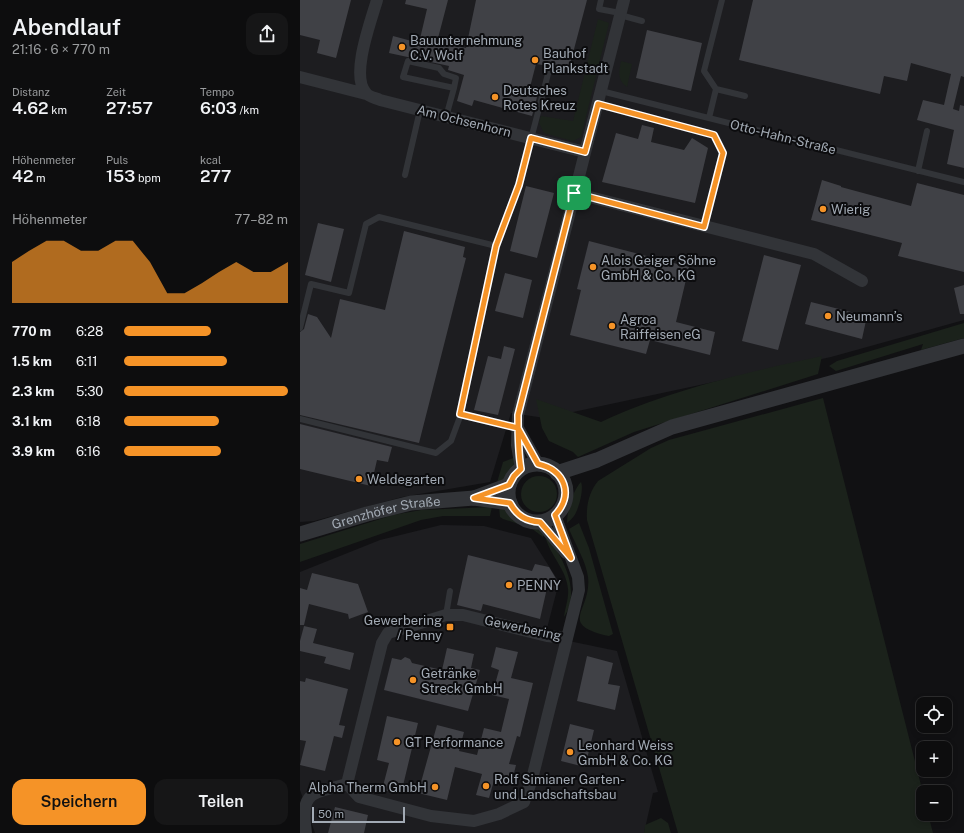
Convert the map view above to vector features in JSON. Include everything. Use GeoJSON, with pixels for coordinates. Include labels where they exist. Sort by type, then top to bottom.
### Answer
{"type":"FeatureCollection","features":[{"type":"Feature","properties":{"kind":"street"},"geometry":{"type":"LineString","coordinates":[[366,94],[362,87],[360,67],[377,0]]}},
{"type":"Feature","properties":{"kind":"street"},"geometry":{"type":"LineString","coordinates":[[521,469],[517,445],[521,402],[624,0]]}},
{"type":"Feature","properties":{"kind":"street","name":"Am Ochsenhorn"},"geometry":{"type":"LineString","coordinates":[[300,77],[446,117],[585,152]]}},
{"type":"Feature","properties":{"kind":"street"},"geometry":{"type":"LineString","coordinates":[[574,193],[814,254],[862,281]]}},
{"type":"Feature","properties":{"kind":"street"},"geometry":{"type":"LineString","coordinates":[[557,473],[598,460],[672,427],[964,346]]}},
{"type":"Feature","properties":{"kind":"street"},"geometry":{"type":"LineString","coordinates":[[518,428],[538,464]]}},
{"type":"Feature","properties":{"kind":"street"},"geometry":{"type":"LineString","coordinates":[[565,488],[598,460]]}},
{"type":"Feature","properties":{"kind":"street"},"geometry":{"type":"LineString","coordinates":[[538,464],[552,468],[557,473],[565,488],[564,503],[555,515],[540,522],[522,518],[515,511],[508,497],[509,485],[514,476],[521,469],[538,464]]}},
{"type":"Feature","properties":{"kind":"street","name":"Grenzhöfer Straße"},"geometry":{"type":"LineString","coordinates":[[474,498],[509,485]]}},
{"type":"Feature","properties":{"kind":"street","name":"Grenzhöfer Straße"},"geometry":{"type":"LineString","coordinates":[[300,534],[367,514],[411,503],[474,498],[510,503]]}},
{"type":"Feature","properties":{"kind":"street"},"geometry":{"type":"LineString","coordinates":[[555,515],[578,577],[579,590],[567,638]]}},
{"type":"Feature","properties":{"kind":"street"},"geometry":{"type":"LineString","coordinates":[[540,522],[571,558]]}},
{"type":"Feature","properties":{"kind":"street","name":"Gewerbering"},"geometry":{"type":"LineString","coordinates":[[446,615],[463,615],[547,636],[567,638],[532,779],[524,802],[499,814],[474,821],[431,816],[359,797],[347,784],[382,643],[388,633],[446,615]]}},
{"type":"Feature","properties":{"kind":"street"},"geometry":{"type":"LineString","coordinates":[[306,833],[302,822],[301,805],[306,798],[313,794],[347,784]]}},
{"type":"Feature","properties":{"kind":"lane"},"geometry":{"type":"LineString","coordinates":[[601,0],[599,9],[642,21]]}},
{"type":"Feature","properties":{"kind":"lane"},"geometry":{"type":"LineString","coordinates":[[722,0],[704,71],[716,89],[745,96]]}},
{"type":"Feature","properties":{"kind":"lane"},"geometry":{"type":"LineString","coordinates":[[446,117],[454,88],[456,78],[444,74],[439,68],[408,61],[403,77],[454,88]]}},
{"type":"Feature","properties":{"kind":"lane"},"geometry":{"type":"LineString","coordinates":[[300,419],[436,453],[450,441],[460,414],[496,246],[519,185],[549,70]]}},
{"type":"Feature","properties":{"kind":"lane"},"geometry":{"type":"LineString","coordinates":[[709,118],[716,89]]}},
{"type":"Feature","properties":{"kind":"lane","name":"Otto-Hahn-Straße"},"geometry":{"type":"LineString","coordinates":[[601,91],[964,182]]}},
{"type":"Feature","properties":{"kind":"lane"},"geometry":{"type":"LineString","coordinates":[[598,104],[714,135],[723,153],[704,227]]}},
{"type":"Feature","properties":{"kind":"lane"},"geometry":{"type":"LineString","coordinates":[[405,175],[420,110]]}},
{"type":"Feature","properties":{"kind":"lane"},"geometry":{"type":"LineString","coordinates":[[918,171],[927,131]]}},
{"type":"Feature","properties":{"kind":"lane"},"geometry":{"type":"LineString","coordinates":[[300,328],[311,284],[349,293],[366,224],[379,217],[496,246]]}},
{"type":"Feature","properties":{"kind":"lane"},"geometry":{"type":"LineString","coordinates":[[460,414],[518,428]]}},
{"type":"Feature","properties":{"kind":"lane"},"geometry":{"type":"LineString","coordinates":[[446,615],[450,590]]}},
{"type":"Feature","properties":{"kind":"shaded area"},"geometry":{"type":"Polygon","coordinates":[[[300,0],[964,0],[964,320],[831,357],[545,418],[511,413],[490,482],[402,497],[314,521],[300,522],[300,0]]]}},
{"type":"Feature","properties":{"kind":"shaded area"},"geometry":{"type":"Polygon","coordinates":[[[598,19],[609,23],[581,137],[573,141],[544,133],[539,123],[541,116],[573,121],[598,19]]]}},
{"type":"Feature","properties":{"kind":"shaded area"},"geometry":{"type":"Polygon","coordinates":[[[621,61],[632,64],[627,87],[620,79],[619,72],[621,61]]]}},
{"type":"Feature","properties":{"kind":"shaded area"},"geometry":{"type":"Polygon","coordinates":[[[964,323],[964,338],[921,350],[923,344],[836,371],[829,366],[837,361],[964,323]]]}},
{"type":"Feature","properties":{"kind":"shaded area"},"geometry":{"type":"Polygon","coordinates":[[[822,356],[818,374],[634,432],[578,457],[573,452],[549,441],[542,428],[536,399],[601,422],[626,411],[681,391],[738,375],[822,356]]]}},
{"type":"Feature","properties":{"kind":"shaded area"},"geometry":{"type":"Polygon","coordinates":[[[823,398],[916,765],[916,777],[919,777],[921,785],[916,785],[916,821],[930,821],[933,833],[678,833],[587,520],[590,494],[598,481],[651,448],[669,440],[823,398]]]}},
{"type":"Feature","properties":{"kind":"shaded area"},"geometry":{"type":"Polygon","coordinates":[[[516,457],[515,467],[511,474],[508,478],[496,486],[503,462],[516,457]]]}},
{"type":"Feature","properties":{"kind":"shaded area"},"geometry":{"type":"Polygon","coordinates":[[[542,476],[552,481],[556,487],[556,501],[552,507],[546,511],[536,512],[526,507],[522,501],[521,491],[526,481],[532,477],[542,476]]]}},
{"type":"Feature","properties":{"kind":"shaded area"},"geometry":{"type":"Polygon","coordinates":[[[581,482],[581,494],[578,509],[567,523],[571,501],[575,490],[581,482]]]}},
{"type":"Feature","properties":{"kind":"shaded area"},"geometry":{"type":"Polygon","coordinates":[[[492,507],[490,516],[443,516],[421,520],[300,562],[300,544],[393,515],[421,510],[492,507]]]}},
{"type":"Feature","properties":{"kind":"shaded area"},"geometry":{"type":"Polygon","coordinates":[[[499,508],[510,512],[539,530],[544,534],[543,537],[531,528],[503,519],[500,517],[499,508]]]}},
{"type":"Feature","properties":{"kind":"shaded area"},"geometry":{"type":"Polygon","coordinates":[[[579,523],[589,548],[613,634],[609,636],[593,631],[584,626],[580,621],[580,615],[588,589],[588,577],[583,559],[569,529],[579,523]]]}},
{"type":"Feature","properties":{"kind":"shaded area"},"geometry":{"type":"Polygon","coordinates":[[[441,525],[484,526],[531,538],[559,582],[545,636],[617,651],[658,792],[653,793],[644,833],[315,833],[300,790],[300,572],[380,540],[441,525]]]}},
{"type":"Feature","properties":{"kind":"shaded area"},"geometry":{"type":"Polygon","coordinates":[[[546,539],[550,539],[569,577],[571,597],[569,607],[564,617],[568,596],[567,582],[546,539]]]}},
{"type":"Feature","properties":{"kind":"shaded area"},"geometry":{"type":"Polygon","coordinates":[[[661,818],[668,823],[671,833],[644,833],[645,825],[661,818]]]}},
{"type":"Feature","properties":{"kind":"building"},"geometry":{"type":"Polygon","coordinates":[[[300,0],[351,0],[336,58],[317,53],[320,40],[300,35],[300,0]]]}},
{"type":"Feature","properties":{"kind":"building"},"geometry":{"type":"Polygon","coordinates":[[[406,0],[448,0],[437,42],[466,48],[476,0],[587,0],[568,72],[550,66],[536,64],[528,95],[537,97],[532,116],[474,100],[472,106],[457,101],[464,75],[448,70],[449,66],[389,53],[393,36],[419,43],[427,9],[405,4],[406,0]]]}},
{"type":"Feature","properties":{"kind":"building"},"geometry":{"type":"Polygon","coordinates":[[[753,0],[964,0],[964,77],[961,76],[953,109],[959,111],[960,105],[964,106],[964,168],[947,164],[954,130],[917,120],[923,100],[944,105],[951,74],[911,63],[907,81],[884,76],[880,94],[739,60],[753,0]]]}},
{"type":"Feature","properties":{"kind":"building"},"geometry":{"type":"Polygon","coordinates":[[[647,30],[702,43],[691,91],[636,78],[647,30]]]}},
{"type":"Feature","properties":{"kind":"building"},"geometry":{"type":"Polygon","coordinates":[[[642,125],[654,128],[651,142],[684,150],[692,138],[708,148],[695,203],[602,182],[616,133],[638,139],[642,125]]]}},
{"type":"Feature","properties":{"kind":"building"},"geometry":{"type":"Polygon","coordinates":[[[822,180],[841,187],[911,206],[917,183],[964,195],[964,272],[898,256],[902,243],[811,220],[822,180]]]}},
{"type":"Feature","properties":{"kind":"building"},"geometry":{"type":"Polygon","coordinates":[[[526,186],[554,193],[537,258],[510,251],[526,186]]]}},
{"type":"Feature","properties":{"kind":"building"},"geometry":{"type":"Polygon","coordinates":[[[318,223],[344,229],[331,282],[305,275],[318,223]]]}},
{"type":"Feature","properties":{"kind":"building"},"geometry":{"type":"Polygon","coordinates":[[[404,231],[465,247],[463,257],[466,258],[419,443],[300,415],[300,332],[304,329],[308,314],[317,317],[331,338],[340,299],[385,310],[404,231]]]}},
{"type":"Feature","properties":{"kind":"building"},"geometry":{"type":"Polygon","coordinates":[[[589,241],[689,267],[676,322],[715,332],[710,355],[650,340],[646,354],[570,335],[581,290],[577,289],[589,241]]]}},
{"type":"Feature","properties":{"kind":"building"},"geometry":{"type":"Polygon","coordinates":[[[764,255],[801,265],[778,350],[742,341],[764,255]]]}},
{"type":"Feature","properties":{"kind":"building"},"geometry":{"type":"Polygon","coordinates":[[[505,273],[532,280],[523,318],[495,311],[505,273]]]}},
{"type":"Feature","properties":{"kind":"building"},"geometry":{"type":"Polygon","coordinates":[[[964,285],[964,314],[960,314],[954,288],[964,285]]]}},
{"type":"Feature","properties":{"kind":"building"},"geometry":{"type":"Polygon","coordinates":[[[811,302],[867,316],[862,339],[805,324],[811,302]]]}},
{"type":"Feature","properties":{"kind":"building"},"geometry":{"type":"Polygon","coordinates":[[[504,346],[515,349],[498,415],[474,410],[488,356],[501,359],[504,346]]]}},
{"type":"Feature","properties":{"kind":"building"},"geometry":{"type":"Polygon","coordinates":[[[300,424],[392,447],[388,462],[377,460],[371,486],[300,469],[300,424]]]}},
{"type":"Feature","properties":{"kind":"building","name":"PENNY"},"geometry":{"type":"Polygon","coordinates":[[[468,555],[532,571],[535,564],[549,567],[558,582],[556,590],[547,588],[540,619],[483,604],[481,611],[457,605],[468,555]]]}},
{"type":"Feature","properties":{"kind":"building"},"geometry":{"type":"Polygon","coordinates":[[[312,573],[358,584],[368,612],[349,619],[348,614],[309,604],[304,625],[300,625],[300,588],[307,590],[312,573]]]}},
{"type":"Feature","properties":{"kind":"building"},"geometry":{"type":"Polygon","coordinates":[[[304,626],[317,629],[313,643],[354,653],[350,670],[324,663],[326,657],[300,651],[300,641],[304,626]]]}},
{"type":"Feature","properties":{"kind":"building"},"geometry":{"type":"Polygon","coordinates":[[[496,647],[518,652],[511,678],[533,683],[520,737],[517,736],[509,764],[516,765],[512,781],[495,777],[489,798],[476,795],[482,774],[455,767],[447,800],[418,793],[437,725],[464,732],[459,751],[477,755],[484,728],[501,732],[509,699],[492,695],[499,670],[491,667],[496,647]]]}},
{"type":"Feature","properties":{"kind":"building"},"geometry":{"type":"Polygon","coordinates":[[[447,648],[474,654],[471,668],[480,670],[468,711],[384,690],[392,658],[401,660],[405,657],[410,659],[412,663],[442,670],[447,648]]]}},
{"type":"Feature","properties":{"kind":"building"},"geometry":{"type":"Polygon","coordinates":[[[587,656],[613,663],[608,684],[620,686],[615,710],[577,701],[587,656]]]}},
{"type":"Feature","properties":{"kind":"building"},"geometry":{"type":"Polygon","coordinates":[[[306,678],[348,689],[339,725],[345,726],[342,738],[334,736],[325,771],[300,765],[306,741],[300,740],[300,681],[305,682],[306,678]]]}},
{"type":"Feature","properties":{"kind":"building","name":"GT Performance"},"geometry":{"type":"Polygon","coordinates":[[[387,716],[418,723],[401,794],[382,790],[389,763],[377,760],[387,716]]]}},
{"type":"Feature","properties":{"kind":"building"},"geometry":{"type":"Polygon","coordinates":[[[570,724],[594,730],[585,767],[561,761],[570,724]]]}},
{"type":"Feature","properties":{"kind":"building"},"geometry":{"type":"Polygon","coordinates":[[[335,807],[368,815],[364,833],[328,833],[335,807]]]}},
{"type":"Feature","properties":{"kind":"place","name":"Bauunternehmung C.V. Wolf"},"geometry":{"type":"Point","coordinates":[402,47]}},
{"type":"Feature","properties":{"kind":"place","name":"Bauhof Plankstadt"},"geometry":{"type":"Point","coordinates":[535,60]}},
{"type":"Feature","properties":{"kind":"place","name":"Deutsches Rotes Kreuz"},"geometry":{"type":"Point","coordinates":[495,97]}},
{"type":"Feature","properties":{"kind":"place","name":"Wierig"},"geometry":{"type":"Point","coordinates":[823,209]}},
{"type":"Feature","properties":{"kind":"place","name":"Alois Geiger Söhne GmbH & Co. KG"},"geometry":{"type":"Point","coordinates":[593,267]}},
{"type":"Feature","properties":{"kind":"place","name":"Neumann’s"},"geometry":{"type":"Point","coordinates":[828,316]}},
{"type":"Feature","properties":{"kind":"place","name":"Agroa Raiffeisen eG"},"geometry":{"type":"Point","coordinates":[612,326]}},
{"type":"Feature","properties":{"kind":"place","name":"Weldegarten"},"geometry":{"type":"Point","coordinates":[359,479]}},
{"type":"Feature","properties":{"kind":"place","name":"PENNY"},"geometry":{"type":"Point","coordinates":[509,585]}},
{"type":"Feature","properties":{"kind":"place","name":"Gewerbering / Penny"},"geometry":{"type":"Point","coordinates":[450,627]}},
{"type":"Feature","properties":{"kind":"place","name":"Getränke Streck GmbH"},"geometry":{"type":"Point","coordinates":[413,680]}},
{"type":"Feature","properties":{"kind":"place","name":"GT Performance"},"geometry":{"type":"Point","coordinates":[397,742]}},
{"type":"Feature","properties":{"kind":"place","name":"Leonhard Weiss GmbH & Co. KG"},"geometry":{"type":"Point","coordinates":[570,752]}},
{"type":"Feature","properties":{"kind":"place","name":"Rolf Simianer Garten- und Landschaftsbau"},"geometry":{"type":"Point","coordinates":[486,786]}},
{"type":"Feature","properties":{"kind":"place","name":"Alpha Therm GmbH"},"geometry":{"type":"Point","coordinates":[435,787]}},
{"type":"Feature","properties":{"kind":"route"},"geometry":{"type":"LineString","coordinates":[[574,193],[518,415],[518,428],[517,445],[521,469],[514,476],[509,485],[474,498],[484,501],[510,503],[522,518],[540,522],[571,558],[555,515],[564,503],[566,495],[561,477],[552,468],[538,464],[518,428],[460,414],[496,246],[519,185],[531,138],[585,152],[598,104],[714,135],[723,153],[704,227],[574,193]]}}]}
